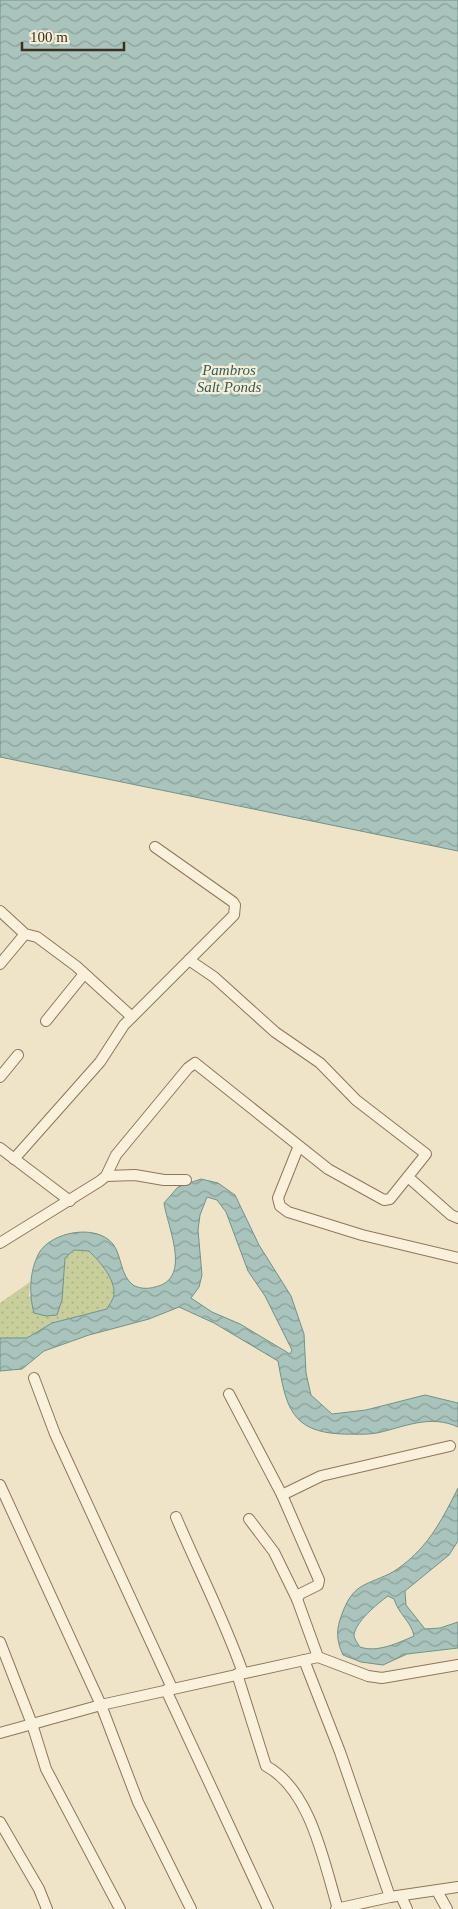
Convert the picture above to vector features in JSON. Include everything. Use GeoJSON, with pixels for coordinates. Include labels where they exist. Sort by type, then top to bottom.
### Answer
{"type":"FeatureCollection","features":[{"type":"Feature","properties":{"kind":"street"},"geometry":{"type":"LineString","coordinates":[[14,1159],[100,1062],[132,1017],[234,915],[235,905],[155,847]]}},
{"type":"Feature","properties":{"kind":"street"},"geometry":{"type":"LineString","coordinates":[[0,911],[25,934],[37,937],[84,974],[132,1017]]}},
{"type":"Feature","properties":{"kind":"street"},"geometry":{"type":"LineString","coordinates":[[0,964],[25,934]]}},
{"type":"Feature","properties":{"kind":"street"},"geometry":{"type":"LineString","coordinates":[[0,1243],[70,1201],[106,1176],[116,1155],[188,1068],[195,1063],[212,1074],[298,1148],[343,1179],[384,1200],[390,1199],[426,1154],[356,1100],[320,1063],[276,1032],[214,976],[189,960]]}},
{"type":"Feature","properties":{"kind":"street"},"geometry":{"type":"LineString","coordinates":[[46,1020],[84,974]]}},
{"type":"Feature","properties":{"kind":"street"},"geometry":{"type":"LineString","coordinates":[[0,1077],[18,1055]]}},
{"type":"Feature","properties":{"kind":"street"},"geometry":{"type":"LineString","coordinates":[[0,1148],[70,1201]]}},
{"type":"Feature","properties":{"kind":"street"},"geometry":{"type":"LineString","coordinates":[[298,1148],[278,1198],[280,1206],[288,1212],[362,1234],[458,1258]]}},
{"type":"Feature","properties":{"kind":"street"},"geometry":{"type":"LineString","coordinates":[[106,1176],[135,1175],[164,1180],[186,1180]]}},
{"type":"Feature","properties":{"kind":"street"},"geometry":{"type":"LineString","coordinates":[[408,1177],[451,1215],[458,1218]]}},
{"type":"Feature","properties":{"kind":"street"},"geometry":{"type":"LineString","coordinates":[[34,1378],[55,1434],[268,1909]]}},
{"type":"Feature","properties":{"kind":"street"},"geometry":{"type":"LineString","coordinates":[[229,1394],[282,1495],[319,1580],[318,1585],[300,1594],[297,1599]]}},
{"type":"Feature","properties":{"kind":"street"},"geometry":{"type":"LineString","coordinates":[[282,1495],[321,1476],[450,1446]]}},
{"type":"Feature","properties":{"kind":"street"},"geometry":{"type":"LineString","coordinates":[[0,1485],[101,1705],[138,1802],[191,1909]]}},
{"type":"Feature","properties":{"kind":"street"},"geometry":{"type":"LineString","coordinates":[[176,1517],[208,1593],[224,1620],[266,1766],[274,1770],[293,1788],[311,1823],[337,1909],[390,1897],[458,1887]]}},
{"type":"Feature","properties":{"kind":"street"},"geometry":{"type":"LineString","coordinates":[[249,1520],[274,1552],[297,1599],[318,1657]]}},
{"type":"Feature","properties":{"kind":"street"},"geometry":{"type":"LineString","coordinates":[[0,1642],[32,1724],[46,1769],[120,1909]]}},
{"type":"Feature","properties":{"kind":"street"},"geometry":{"type":"LineString","coordinates":[[0,1733],[101,1705],[318,1657],[368,1676],[382,1678],[458,1665]]}},
{"type":"Feature","properties":{"kind":"street"},"geometry":{"type":"LineString","coordinates":[[304,1660],[340,1752],[390,1897]]}},
{"type":"Feature","properties":{"kind":"street"},"geometry":{"type":"LineString","coordinates":[[0,1822],[39,1889],[47,1909]]}},
{"type":"Feature","properties":{"kind":"street"},"geometry":{"type":"LineString","coordinates":[[437,1891],[447,1909]]}},
{"type":"Feature","properties":{"kind":"street"},"geometry":{"type":"LineString","coordinates":[[401,1896],[407,1909]]}},
{"type":"Feature","properties":{"kind":"green space"},"geometry":{"type":"Polygon","coordinates":[[[74,1250],[89,1251],[102,1265],[112,1282],[114,1295],[107,1309],[52,1323],[27,1338],[0,1338],[0,1303],[30,1282],[29,1297],[62,1276],[65,1258],[74,1250]]]}},
{"type":"Feature","properties":{"kind":"water","name":"Pambros Salt Ponds"},"geometry":{"type":"Polygon","coordinates":[[[0,0],[458,0],[458,851],[0,757],[0,0]]]}},
{"type":"Feature","properties":{"kind":"water"},"geometry":{"type":"Polygon","coordinates":[[[201,1179],[218,1183],[235,1195],[259,1245],[291,1296],[304,1334],[306,1373],[311,1395],[332,1414],[366,1410],[425,1395],[458,1403],[458,1427],[448,1423],[427,1422],[368,1434],[342,1434],[311,1428],[301,1422],[288,1403],[278,1361],[214,1323],[179,1307],[149,1319],[89,1335],[44,1351],[22,1369],[0,1371],[0,1338],[27,1338],[52,1323],[107,1309],[113,1299],[114,1289],[112,1282],[102,1265],[89,1251],[74,1250],[65,1258],[62,1300],[57,1315],[46,1316],[34,1313],[31,1298],[33,1268],[39,1253],[53,1240],[63,1235],[85,1232],[105,1237],[116,1249],[123,1271],[133,1285],[141,1288],[150,1288],[166,1282],[173,1274],[175,1251],[164,1203],[178,1187],[201,1179]],[[207,1197],[200,1215],[198,1230],[202,1275],[199,1287],[191,1298],[212,1312],[240,1324],[290,1354],[292,1350],[265,1296],[248,1271],[226,1212],[217,1200],[207,1197]]]}},
{"type":"Feature","properties":{"kind":"water"},"geometry":{"type":"Polygon","coordinates":[[[458,1488],[458,1541],[449,1555],[405,1591],[406,1605],[425,1629],[440,1628],[458,1622],[458,1648],[407,1654],[383,1665],[361,1662],[343,1655],[338,1639],[338,1630],[342,1614],[350,1597],[360,1587],[398,1569],[422,1547],[442,1519],[458,1488]],[[388,1596],[362,1619],[354,1636],[360,1647],[367,1649],[380,1648],[414,1636],[394,1599],[388,1596]]]}}]}
